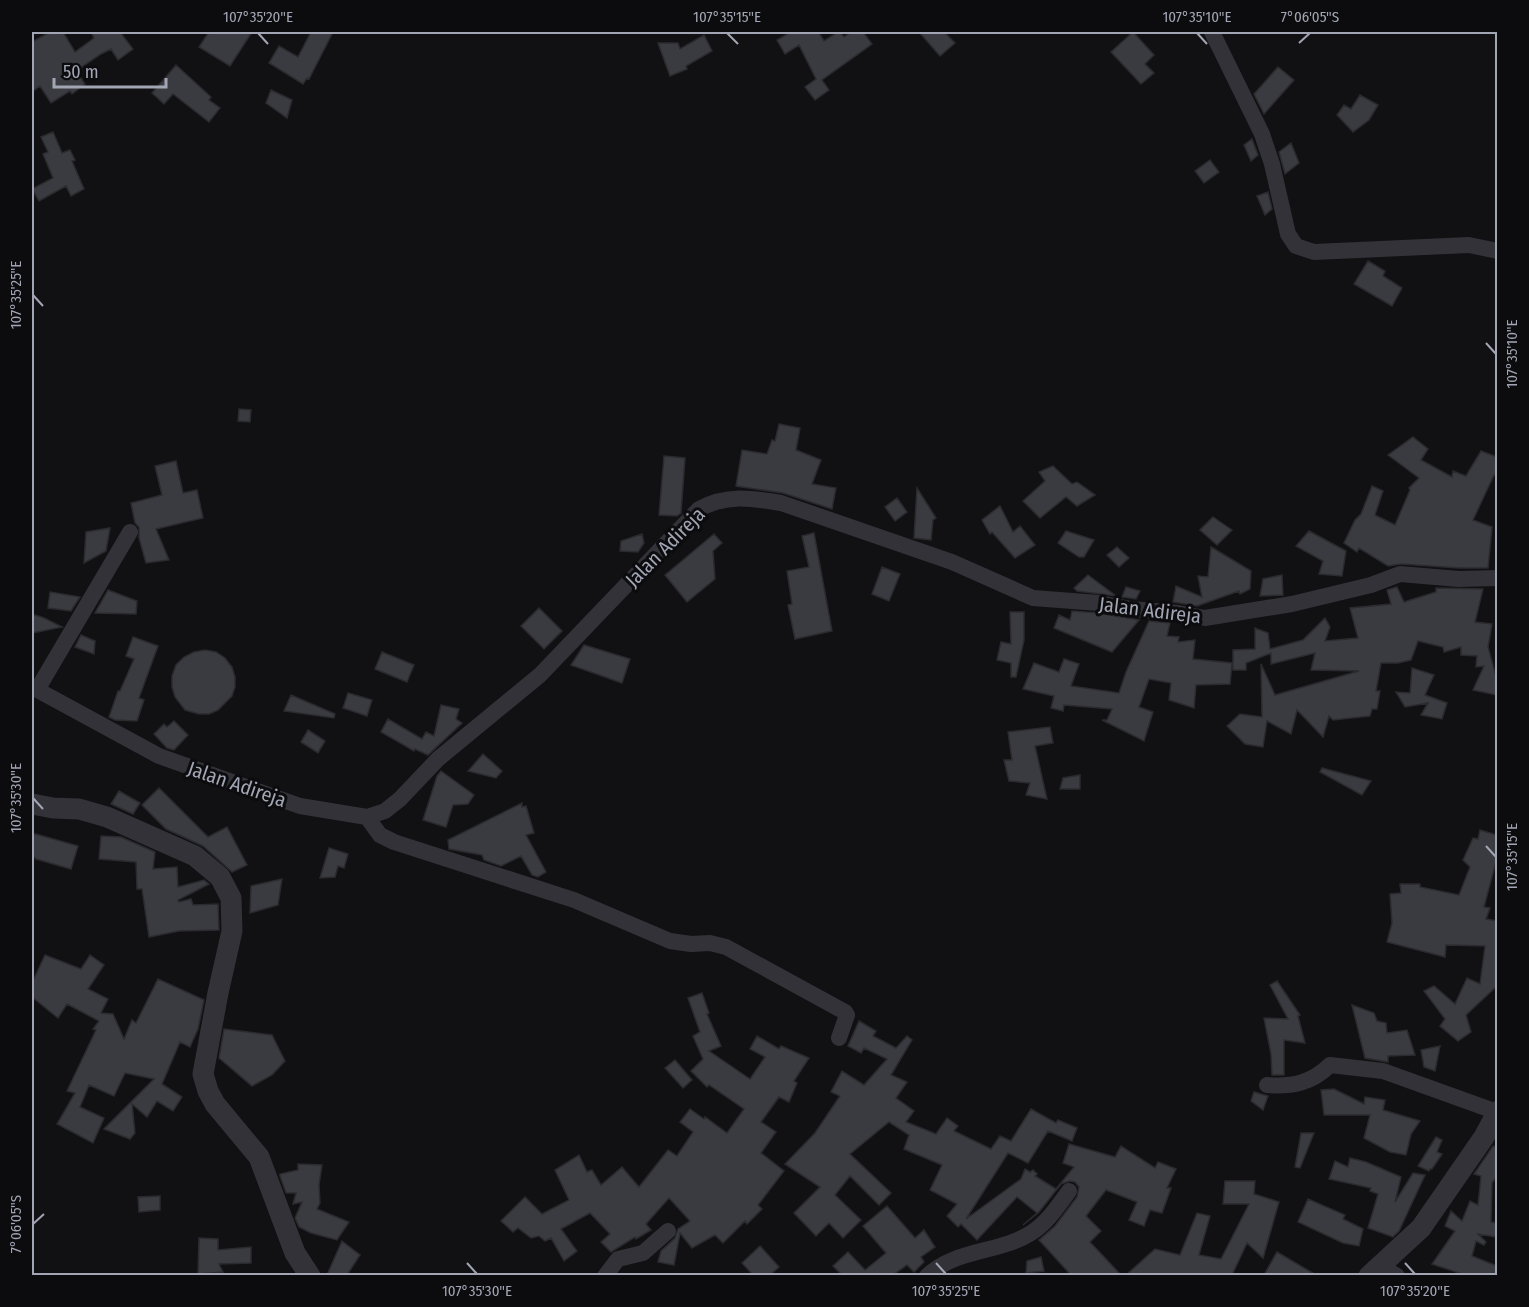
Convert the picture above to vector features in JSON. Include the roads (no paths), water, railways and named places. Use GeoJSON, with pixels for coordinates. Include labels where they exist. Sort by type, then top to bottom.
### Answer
{"type":"FeatureCollection","features":[{"type":"Feature","properties":{"kind":"street"},"geometry":{"type":"LineString","coordinates":[[1212,32],[1262,134],[1272,164],[1288,234],[1296,246],[1314,252],[1469,245],[1497,251]]}},
{"type":"Feature","properties":{"kind":"street","name":"Jalan Adireja"},"geometry":{"type":"LineString","coordinates":[[34,688],[159,756],[300,806],[367,817],[385,811],[438,759],[540,675],[699,509],[725,498],[758,499],[781,504],[952,561],[1033,598],[1099,603],[1205,618],[1292,604],[1371,585],[1400,574],[1459,579],[1497,578]]}},
{"type":"Feature","properties":{"kind":"street"},"geometry":{"type":"LineString","coordinates":[[34,688],[130,532]]}},
{"type":"Feature","properties":{"kind":"street"},"geometry":{"type":"LineString","coordinates":[[32,804],[79,809],[107,817],[195,856],[220,877],[231,898],[232,931],[203,1074],[215,1104],[259,1157],[295,1253],[310,1275]]}},
{"type":"Feature","properties":{"kind":"street"},"geometry":{"type":"LineString","coordinates":[[367,817],[380,835],[394,842],[555,893],[670,941],[685,944],[710,943],[726,947],[845,1012],[847,1015],[839,1038]]}},
{"type":"Feature","properties":{"kind":"street"},"geometry":{"type":"LineString","coordinates":[[1267,1085],[1287,1087],[1294,1085],[1320,1075],[1330,1065],[1376,1069],[1497,1111],[1484,1137],[1421,1228],[1382,1272]]}},
{"type":"Feature","properties":{"kind":"street"},"geometry":{"type":"LineString","coordinates":[[927,1275],[946,1263],[1031,1234],[1052,1214],[1069,1191]]}},
{"type":"Feature","properties":{"kind":"street"},"geometry":{"type":"LineString","coordinates":[[605,1275],[618,1258],[643,1253],[668,1231]]}}]}
